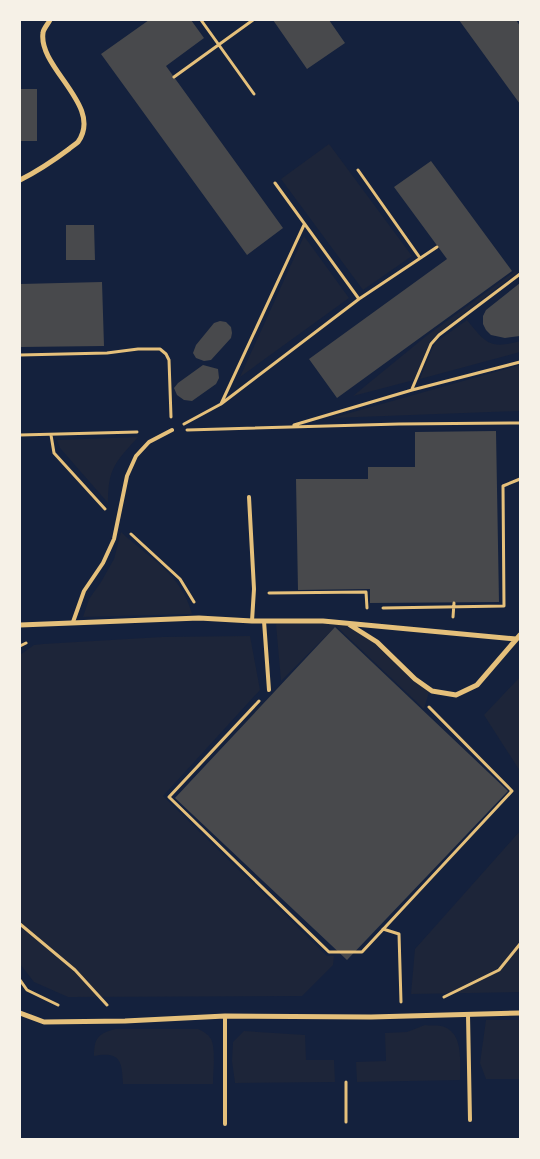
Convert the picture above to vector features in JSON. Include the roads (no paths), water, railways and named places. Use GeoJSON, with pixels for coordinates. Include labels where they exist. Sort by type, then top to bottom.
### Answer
{"type":"FeatureCollection","features":[{"type":"Feature","properties":{"kind":"street"},"geometry":{"type":"LineString","coordinates":[[20,180],[40,170],[78,142],[83,127],[82,114],[76,99],[44,52],[42,32],[50,20]]}},
{"type":"Feature","properties":{"kind":"street"},"geometry":{"type":"LineString","coordinates":[[20,625],[198,618],[252,621],[322,621],[518,637]]}},
{"type":"Feature","properties":{"kind":"street"},"geometry":{"type":"LineString","coordinates":[[349,624],[377,642],[415,679],[432,691],[456,695],[477,684],[518,637]]}},
{"type":"Feature","properties":{"kind":"street"},"geometry":{"type":"LineString","coordinates":[[20,1013],[44,1022],[125,1021],[225,1016],[370,1017],[520,1013]]}},
{"type":"Feature","properties":{"kind":"lane"},"geometry":{"type":"LineString","coordinates":[[73,622],[84,591],[103,563],[114,539],[127,476],[136,456],[149,442],[172,430]]}},
{"type":"Feature","properties":{"kind":"lane"},"geometry":{"type":"LineString","coordinates":[[249,497],[254,593],[252,621]]}},
{"type":"Feature","properties":{"kind":"lane"},"geometry":{"type":"LineString","coordinates":[[264,621],[269,690]]}},
{"type":"Feature","properties":{"kind":"lane"},"geometry":{"type":"LineString","coordinates":[[468,1014],[470,1120]]}},
{"type":"Feature","properties":{"kind":"lane"},"geometry":{"type":"LineString","coordinates":[[225,1016],[225,1124]]}}]}
